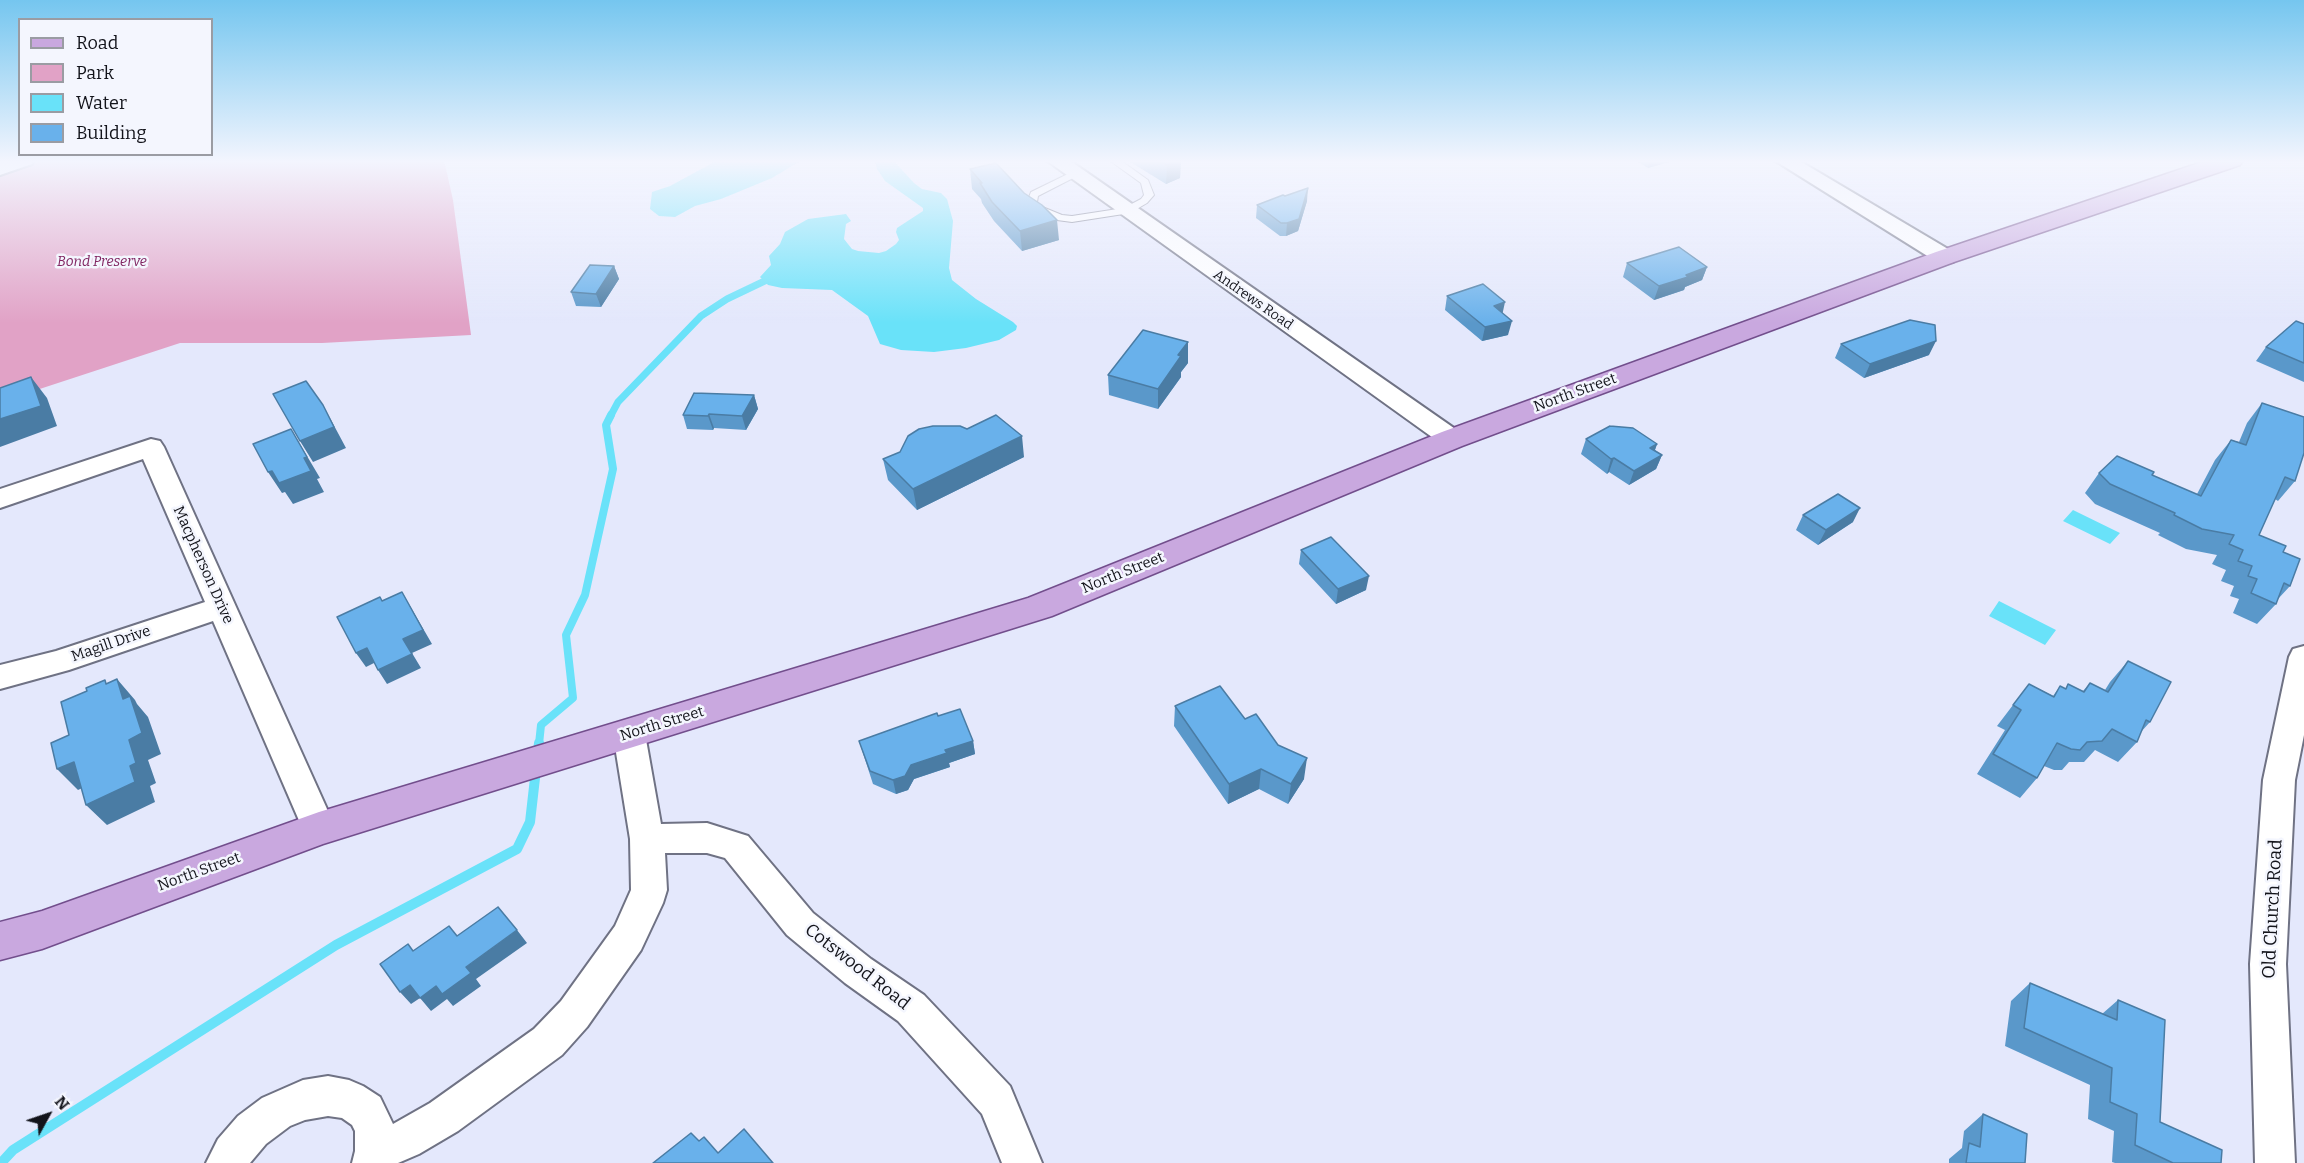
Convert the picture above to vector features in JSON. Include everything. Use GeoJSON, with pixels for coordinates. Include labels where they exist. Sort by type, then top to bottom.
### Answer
{"type":"FeatureCollection","features":[{"type":"Feature","properties":{"kind":"main road","name":"North Street"},"geometry":{"type":"LineString","coordinates":[[0,941],[42,930],[319,829],[1040,607],[1452,439],[1945,257],[2071,214]]}},
{"type":"Feature","properties":{"kind":"street","name":"Andrews Road"},"geometry":{"type":"LineString","coordinates":[[1133,214],[1452,439]]}},
{"type":"Feature","properties":{"kind":"street"},"geometry":{"type":"LineString","coordinates":[[1874,214],[1945,257]]}},
{"type":"Feature","properties":{"kind":"street","name":"Macpherson Drive"},"geometry":{"type":"LineString","coordinates":[[0,499],[151,447],[319,829]]}},
{"type":"Feature","properties":{"kind":"street","name":"Magill Drive"},"geometry":{"type":"LineString","coordinates":[[0,677],[58,662],[221,607]]}},
{"type":"Feature","properties":{"kind":"street","name":"Old Church Road"},"geometry":{"type":"LineString","coordinates":[[2275,1163],[2269,952],[2279,780],[2304,657]]}},
{"type":"Feature","properties":{"kind":"street"},"geometry":{"type":"LineString","coordinates":[[373,1157],[444,1117],[548,1042],[574,1014],[628,938],[649,890],[647,839],[629,734]]}},
{"type":"Feature","properties":{"kind":"street","name":"Cotswood Road"},"geometry":{"type":"LineString","coordinates":[[647,839],[707,838],[736,846],[800,924],[858,971],[911,1008],[965,1065],[996,1100],[1022,1163]]}},
{"type":"Feature","properties":{"kind":"street"},"geometry":{"type":"LineString","coordinates":[[226,1163],[252,1130],[276,1112],[303,1100],[328,1096],[349,1100],[366,1111],[375,1128],[373,1157]]}},
{"type":"Feature","properties":{"kind":"lane"},"geometry":{"type":"LineString","coordinates":[[1051,214],[1072,219],[1105,214]]}},
{"type":"Feature","properties":{"kind":"green space","name":"Bond Preserve"},"geometry":{"type":"Polygon","coordinates":[[[0,214],[455,214],[471,335],[322,343],[180,343],[0,402],[0,214]]]}},
{"type":"Feature","properties":{"kind":"water"},"geometry":{"type":"Polygon","coordinates":[[[657,214],[680,214],[675,217],[657,214]]]}},
{"type":"Feature","properties":{"kind":"water"},"geometry":{"type":"Polygon","coordinates":[[[846,214],[851,221],[846,224],[844,239],[852,249],[858,251],[879,253],[886,251],[899,240],[897,228],[918,214],[951,214],[953,221],[949,268],[952,280],[976,299],[1013,322],[1017,326],[1016,330],[999,340],[966,348],[934,352],[901,350],[880,344],[868,316],[832,290],[782,288],[768,285],[760,277],[771,265],[769,256],[780,244],[785,232],[808,219],[846,214]]]}},
{"type":"Feature","properties":{"kind":"water"},"geometry":{"type":"Polygon","coordinates":[[[2073,510],[2120,533],[2110,544],[2063,521],[2073,510]]]}},
{"type":"Feature","properties":{"kind":"water"},"geometry":{"type":"Polygon","coordinates":[[[1999,601],[2056,630],[2045,645],[1989,616],[1999,601]]]}},
{"type":"Feature","properties":{"kind":"building"},"geometry":{"type":"Polygon","coordinates":[[[1004,214],[1051,214],[1057,220],[1020,231],[1004,214]]]}},
{"type":"Feature","properties":{"kind":"building"},"geometry":{"type":"Polygon","coordinates":[[[1269,214],[1300,214],[1299,219],[1281,223],[1269,214]]]}},
{"type":"Feature","properties":{"kind":"building"},"geometry":{"type":"Polygon","coordinates":[[[1679,247],[1707,267],[1686,275],[1688,277],[1659,286],[1627,263],[1679,247]]]}},
{"type":"Feature","properties":{"kind":"building"},"geometry":{"type":"Polygon","coordinates":[[[590,265],[614,266],[596,294],[571,292],[590,265]]]}},
{"type":"Feature","properties":{"kind":"building"},"geometry":{"type":"Polygon","coordinates":[[[1483,284],[1505,302],[1494,306],[1512,321],[1485,327],[1447,296],[1483,284]]]}},
{"type":"Feature","properties":{"kind":"building"},"geometry":{"type":"Polygon","coordinates":[[[1910,320],[1935,325],[1936,341],[1870,364],[1841,344],[1910,320]]]}},
{"type":"Feature","properties":{"kind":"building"},"geometry":{"type":"Polygon","coordinates":[[[2296,321],[2304,324],[2304,363],[2266,347],[2296,321]]]}},
{"type":"Feature","properties":{"kind":"building"},"geometry":{"type":"Polygon","coordinates":[[[1143,330],[1188,342],[1158,389],[1108,375],[1143,330]]]}},
{"type":"Feature","properties":{"kind":"building"},"geometry":{"type":"Polygon","coordinates":[[[31,377],[41,406],[0,419],[0,388],[31,377]]]}},
{"type":"Feature","properties":{"kind":"building"},"geometry":{"type":"Polygon","coordinates":[[[306,381],[323,405],[334,427],[300,441],[273,394],[306,381]]]}},
{"type":"Feature","properties":{"kind":"building"},"geometry":{"type":"Polygon","coordinates":[[[694,393],[754,395],[742,416],[683,415],[694,393]]]}},
{"type":"Feature","properties":{"kind":"building"},"geometry":{"type":"Polygon","coordinates":[[[2262,403],[2304,417],[2304,453],[2295,481],[2285,477],[2259,535],[2286,546],[2283,552],[2300,559],[2290,586],[2284,583],[2276,604],[2251,593],[2257,579],[2248,576],[2252,566],[2238,561],[2243,550],[2229,544],[2234,535],[2202,529],[2174,515],[2175,513],[2110,484],[2099,473],[2117,456],[2154,472],[2152,475],[2201,496],[2231,440],[2246,445],[2262,403]]]}},
{"type":"Feature","properties":{"kind":"building"},"geometry":{"type":"Polygon","coordinates":[[[996,415],[1022,436],[913,489],[883,459],[900,452],[908,436],[919,429],[933,426],[960,426],[967,429],[996,415]]]}},
{"type":"Feature","properties":{"kind":"building"},"geometry":{"type":"Polygon","coordinates":[[[1610,426],[1633,428],[1657,444],[1650,448],[1662,455],[1634,471],[1614,458],[1611,459],[1586,439],[1610,426]]]}},
{"type":"Feature","properties":{"kind":"building"},"geometry":{"type":"Polygon","coordinates":[[[291,429],[307,457],[304,458],[311,471],[279,483],[272,471],[268,472],[253,444],[291,429]]]}},
{"type":"Feature","properties":{"kind":"building"},"geometry":{"type":"Polygon","coordinates":[[[1838,494],[1860,508],[1826,530],[1803,515],[1838,494]]]}},
{"type":"Feature","properties":{"kind":"building"},"geometry":{"type":"Polygon","coordinates":[[[1331,537],[1369,576],[1338,589],[1301,550],[1331,537]]]}},
{"type":"Feature","properties":{"kind":"building"},"geometry":{"type":"Polygon","coordinates":[[[402,592],[423,630],[403,639],[412,654],[378,670],[367,648],[356,653],[337,617],[380,597],[382,601],[402,592]]]}},
{"type":"Feature","properties":{"kind":"building"},"geometry":{"type":"Polygon","coordinates":[[[2128,661],[2171,682],[2150,722],[2146,720],[2137,742],[2112,729],[2102,741],[2087,742],[2080,750],[2057,743],[2037,778],[1993,754],[2021,710],[2013,705],[2029,684],[2054,697],[2060,686],[2066,689],[2068,684],[2084,692],[2090,683],[2108,692],[2128,661]]]}},
{"type":"Feature","properties":{"kind":"building"},"geometry":{"type":"Polygon","coordinates":[[[117,679],[123,699],[130,696],[142,733],[129,740],[136,763],[130,766],[135,782],[86,805],[74,762],[57,769],[51,743],[69,735],[61,702],[105,680],[106,684],[117,679]]]}},
{"type":"Feature","properties":{"kind":"building"},"geometry":{"type":"Polygon","coordinates":[[[1220,686],[1245,719],[1256,714],[1278,745],[1307,758],[1291,784],[1261,769],[1229,784],[1175,706],[1220,686]]]}},
{"type":"Feature","properties":{"kind":"building"},"geometry":{"type":"Polygon","coordinates":[[[960,709],[973,741],[945,750],[947,753],[911,765],[905,776],[893,780],[870,771],[859,741],[937,713],[938,716],[960,709]]]}},
{"type":"Feature","properties":{"kind":"building"},"geometry":{"type":"Polygon","coordinates":[[[498,907],[517,930],[466,967],[471,973],[442,994],[436,986],[420,998],[410,985],[400,992],[380,964],[408,944],[413,951],[449,926],[457,936],[498,907]]]}},
{"type":"Feature","properties":{"kind":"building"},"geometry":{"type":"Polygon","coordinates":[[[2030,983],[2117,1020],[2118,1000],[2165,1020],[2160,1122],[2222,1150],[2221,1163],[2173,1163],[2135,1145],[2137,1114],[2110,1102],[2112,1068],[2024,1028],[2030,983]]]}},
{"type":"Feature","properties":{"kind":"building"},"geometry":{"type":"Polygon","coordinates":[[[1983,1114],[2027,1134],[2025,1163],[1966,1163],[1969,1143],[1980,1147],[1983,1114]]]}},
{"type":"Feature","properties":{"kind":"building"},"geometry":{"type":"Polygon","coordinates":[[[744,1129],[773,1163],[653,1163],[691,1133],[699,1141],[704,1137],[718,1153],[744,1129]]]}},
{"type":"Feature","properties":{"kind":"waterway"},"geometry":{"type":"LineString","coordinates":[[610,417],[618,402],[701,316],[727,299],[773,277]]}},
{"type":"Feature","properties":{"kind":"waterway"},"geometry":{"type":"LineString","coordinates":[[539,744],[541,725],[573,698],[566,635],[585,595],[613,469],[606,425],[610,417]]}},
{"type":"Feature","properties":{"kind":"waterway"},"geometry":{"type":"LineString","coordinates":[[1,1163],[13,1150],[336,945],[517,849],[530,822],[539,743]]}}]}
